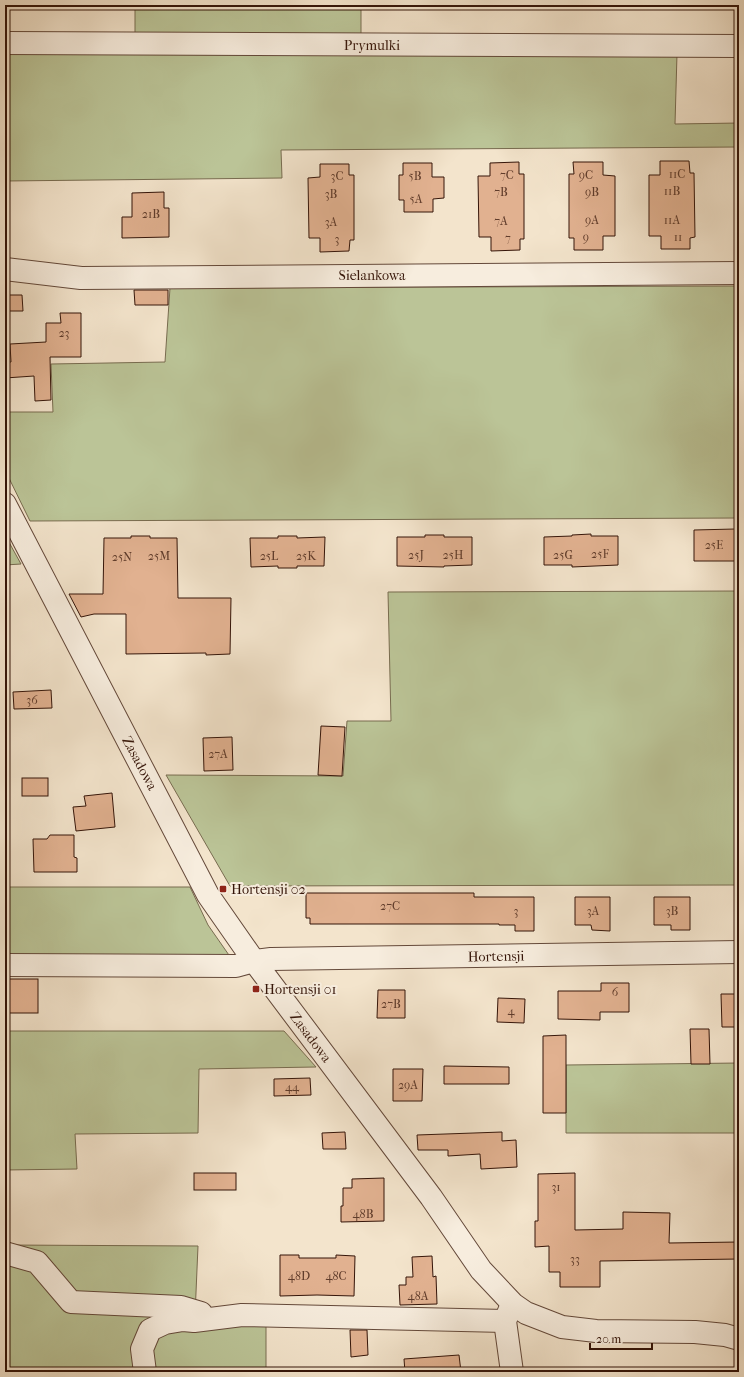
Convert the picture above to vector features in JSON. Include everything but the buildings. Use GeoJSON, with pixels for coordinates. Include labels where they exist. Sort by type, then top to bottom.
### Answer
{"type":"FeatureCollection","features":[{"type":"Feature","properties":{"kind":"street","name":"Prymulki"},"geometry":{"type":"LineString","coordinates":[[5,43],[739,46]]}},
{"type":"Feature","properties":{"kind":"street","name":"Sielankowa"},"geometry":{"type":"LineString","coordinates":[[5,269],[81,278],[739,273]]}},
{"type":"Feature","properties":{"kind":"street","name":"Zasadowa"},"geometry":{"type":"LineString","coordinates":[[5,504],[208,895],[254,961],[431,1197],[509,1312],[526,1313],[562,1327],[596,1331],[695,1332],[725,1335],[739,1339]]}},
{"type":"Feature","properties":{"kind":"street","name":"Hortensji"},"geometry":{"type":"LineString","coordinates":[[5,966],[236,966],[254,961],[271,959],[739,952]]}},
{"type":"Feature","properties":{"kind":"street"},"geometry":{"type":"LineString","coordinates":[[5,1253],[37,1262],[71,1302],[182,1307],[216,1317]]}},
{"type":"Feature","properties":{"kind":"street"},"geometry":{"type":"LineString","coordinates":[[145,1372],[142,1349],[150,1330],[165,1323],[183,1320],[194,1321],[242,1314],[509,1312],[512,1372]]}},
{"type":"Feature","properties":{"kind":"green space"},"geometry":{"type":"Polygon","coordinates":[[[135,5],[361,5],[361,38],[135,38],[135,5]]]}},
{"type":"Feature","properties":{"kind":"green space"},"geometry":{"type":"Polygon","coordinates":[[[5,52],[677,54],[675,124],[739,123],[739,147],[281,150],[282,178],[5,181],[5,52]]]}},
{"type":"Feature","properties":{"kind":"green space"},"geometry":{"type":"Polygon","coordinates":[[[739,286],[739,518],[30,521],[5,470],[5,412],[53,412],[51,364],[165,362],[170,288],[739,286]]]}},
{"type":"Feature","properties":{"kind":"green space"},"geometry":{"type":"Polygon","coordinates":[[[5,535],[21,564],[5,565],[5,535]]]}},
{"type":"Feature","properties":{"kind":"green space"},"geometry":{"type":"Polygon","coordinates":[[[739,591],[739,885],[230,886],[166,775],[343,776],[347,721],[391,721],[388,592],[739,591]]]}},
{"type":"Feature","properties":{"kind":"green space"},"geometry":{"type":"Polygon","coordinates":[[[5,887],[190,887],[208,925],[231,958],[5,959],[5,887]]]}},
{"type":"Feature","properties":{"kind":"green space"},"geometry":{"type":"Polygon","coordinates":[[[5,1031],[284,1031],[316,1067],[199,1069],[198,1133],[75,1134],[77,1169],[5,1170],[5,1031]]]}},
{"type":"Feature","properties":{"kind":"green space"},"geometry":{"type":"Polygon","coordinates":[[[739,1063],[739,1133],[566,1133],[566,1065],[739,1063]]]}},
{"type":"Feature","properties":{"kind":"green space"},"geometry":{"type":"Polygon","coordinates":[[[5,1245],[198,1246],[195,1316],[266,1317],[266,1372],[5,1372],[5,1245]]]}},
{"type":"Feature","properties":{"kind":"place","name":"Hortensji 02"},"geometry":{"type":"Point","coordinates":[223,889]}},
{"type":"Feature","properties":{"kind":"place","name":"Hortensji 01"},"geometry":{"type":"Point","coordinates":[256,989]}}]}
